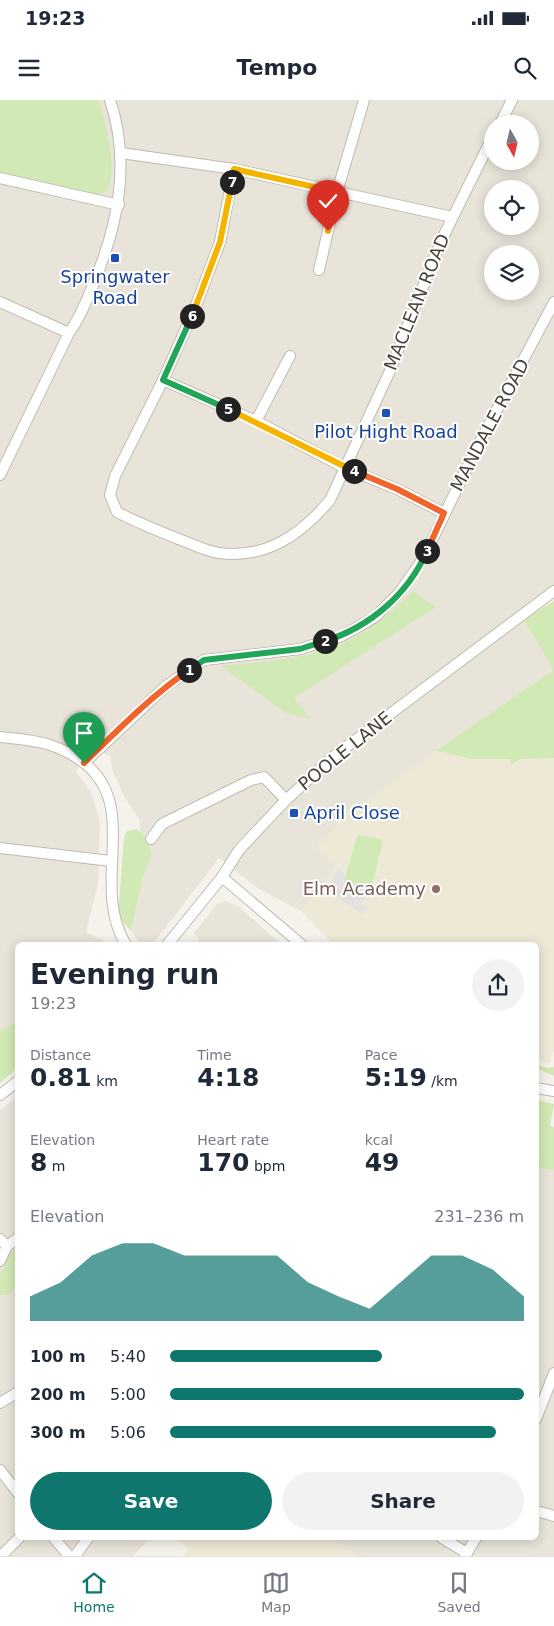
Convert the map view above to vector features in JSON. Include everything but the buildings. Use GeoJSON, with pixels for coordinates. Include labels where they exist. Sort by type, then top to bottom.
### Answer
{"type":"FeatureCollection","features":[{"type":"Feature","properties":{"kind":"street"},"geometry":{"type":"LineString","coordinates":[[0,475],[69,333],[77,322],[100,268],[119,205],[121,153],[110,100]]}},
{"type":"Feature","properties":{"kind":"street"},"geometry":{"type":"LineString","coordinates":[[319,270],[337,192],[364,100]]}},
{"type":"Feature","properties":{"kind":"street"},"geometry":{"type":"LineString","coordinates":[[504,115],[512,100]]}},
{"type":"Feature","properties":{"kind":"street"},"geometry":{"type":"LineString","coordinates":[[121,153],[234,169],[452,217]]}},
{"type":"Feature","properties":{"kind":"street","name":"MACLEAN ROAD"},"geometry":{"type":"LineString","coordinates":[[345,468],[389,373],[440,241],[484,154]]}},
{"type":"Feature","properties":{"kind":"street"},"geometry":{"type":"LineString","coordinates":[[234,169],[220,242],[195,308],[163,380],[115,476],[110,495],[117,512],[139,524],[218,553],[250,554],[277,545],[294,536],[316,517],[330,500],[345,468]]}},
{"type":"Feature","properties":{"kind":"street"},"geometry":{"type":"LineString","coordinates":[[0,178],[119,205]]}},
{"type":"Feature","properties":{"kind":"street"},"geometry":{"type":"LineString","coordinates":[[0,302],[69,333]]}},
{"type":"Feature","properties":{"kind":"street","name":"MANDALE ROAD"},"geometry":{"type":"LineString","coordinates":[[163,380],[256,421],[345,468],[397,489],[444,513],[554,302]]}},
{"type":"Feature","properties":{"kind":"street"},"geometry":{"type":"LineString","coordinates":[[256,421],[290,356]]}},
{"type":"Feature","properties":{"kind":"street"},"geometry":{"type":"LineString","coordinates":[[84,763],[166,686],[204,660],[300,649],[342,636],[376,617],[399,593],[423,559],[444,513]]}},
{"type":"Feature","properties":{"kind":"street","name":"POOLE LANE"},"geometry":{"type":"LineString","coordinates":[[169,942],[222,877],[239,850],[286,800],[334,756],[554,591]]}},
{"type":"Feature","properties":{"kind":"street"},"geometry":{"type":"LineString","coordinates":[[0,737],[50,743],[67,750],[84,763],[104,784],[111,802],[114,822],[111,861],[112,909],[118,932],[124,942]]}},
{"type":"Feature","properties":{"kind":"street"},"geometry":{"type":"LineString","coordinates":[[151,839],[162,824],[251,780],[264,777],[286,800]]}},
{"type":"Feature","properties":{"kind":"street"},"geometry":{"type":"LineString","coordinates":[[0,848],[111,861]]}},
{"type":"Feature","properties":{"kind":"street"},"geometry":{"type":"LineString","coordinates":[[222,877],[298,942]]}},
{"type":"Feature","properties":{"kind":"street"},"geometry":{"type":"LineString","coordinates":[[0,1095],[15,1083]]}},
{"type":"Feature","properties":{"kind":"street"},"geometry":{"type":"LineString","coordinates":[[539,1088],[554,1091]]}},
{"type":"Feature","properties":{"kind":"street"},"geometry":{"type":"LineString","coordinates":[[0,1261],[4,1242]]}},
{"type":"Feature","properties":{"kind":"street"},"geometry":{"type":"LineString","coordinates":[[539,1411],[554,1373]]}},
{"type":"Feature","properties":{"kind":"street"},"geometry":{"type":"LineString","coordinates":[[0,1403],[15,1394]]}},
{"type":"Feature","properties":{"kind":"street"},"geometry":{"type":"LineString","coordinates":[[0,1470],[15,1489]]}},
{"type":"Feature","properties":{"kind":"street"},"geometry":{"type":"LineString","coordinates":[[539,1512],[554,1516]]}},
{"type":"Feature","properties":{"kind":"street"},"geometry":{"type":"LineString","coordinates":[[1,1556],[17,1540]]}},
{"type":"Feature","properties":{"kind":"street"},"geometry":{"type":"LineString","coordinates":[[56,1540],[69,1556]]}},
{"type":"Feature","properties":{"kind":"street"},"geometry":{"type":"LineString","coordinates":[[75,1556],[87,1540]]}},
{"type":"Feature","properties":{"kind":"street"},"geometry":{"type":"LineString","coordinates":[[445,1540],[466,1554],[475,1540]]}},
{"type":"Feature","properties":{"kind":"shaded area"},"geometry":{"type":"Polygon","coordinates":[[[0,100],[554,100],[554,591],[521,614],[553,667],[552,671],[343,817],[337,866],[301,911],[259,889],[219,858],[155,941],[150,942],[139,942],[131,931],[144,873],[152,854],[148,843],[140,831],[139,819],[125,798],[112,769],[111,757],[90,747],[76,771],[92,794],[100,823],[98,884],[86,932],[106,942],[15,942],[15,1022],[0,1031],[0,100]]]}},
{"type":"Feature","properties":{"kind":"shaded area","name":"Elm Academy"},"geometry":{"type":"Polygon","coordinates":[[[436,751],[473,759],[554,758],[554,1050],[549,1064],[539,1060],[539,942],[331,942],[301,911],[336,866],[316,848],[343,817],[436,751]]]}},
{"type":"Feature","properties":{"kind":"shaded area"},"geometry":{"type":"Polygon","coordinates":[[[338,869],[346,875],[345,881],[366,885],[365,898],[362,904],[367,910],[362,914],[325,889],[338,869]]]}},
{"type":"Feature","properties":{"kind":"shaded area"},"geometry":{"type":"Polygon","coordinates":[[[225,901],[239,907],[279,942],[199,942],[194,933],[217,904],[225,901]]]}},
{"type":"Feature","properties":{"kind":"shaded area"},"geometry":{"type":"Polygon","coordinates":[[[15,1099],[15,1540],[148,1540],[133,1556],[0,1556],[0,1110],[15,1099]]]}},
{"type":"Feature","properties":{"kind":"shaded area"},"geometry":{"type":"Polygon","coordinates":[[[539,1168],[554,1170],[554,1556],[358,1556],[337,1540],[539,1540],[539,1168]]]}},
{"type":"Feature","properties":{"kind":"shaded area"},"geometry":{"type":"Polygon","coordinates":[[[178,1540],[337,1540],[358,1556],[184,1556],[188,1549],[178,1540]]]}},
{"type":"Feature","properties":{"kind":"green space"},"geometry":{"type":"Polygon","coordinates":[[[0,100],[98,100],[110,147],[112,172],[106,192],[95,196],[0,178],[0,100]]]}},
{"type":"Feature","properties":{"kind":"green space"},"geometry":{"type":"Polygon","coordinates":[[[413,591],[436,607],[294,698],[311,719],[286,713],[221,666],[279,660],[325,650],[368,629],[413,591]]]}},
{"type":"Feature","properties":{"kind":"green space"},"geometry":{"type":"Polygon","coordinates":[[[554,601],[554,758],[520,759],[512,764],[509,759],[473,759],[436,751],[552,671],[552,667],[524,620],[554,601]]]}},
{"type":"Feature","properties":{"kind":"green space"},"geometry":{"type":"Polygon","coordinates":[[[136,829],[144,836],[152,854],[144,873],[131,931],[118,917],[124,837],[127,831],[136,829]]]}},
{"type":"Feature","properties":{"kind":"green space"},"geometry":{"type":"Polygon","coordinates":[[[358,834],[383,840],[372,886],[344,881],[358,834]]]}},
{"type":"Feature","properties":{"kind":"green space"},"geometry":{"type":"Polygon","coordinates":[[[15,1022],[15,1070],[0,1083],[0,1031],[15,1022]]]}},
{"type":"Feature","properties":{"kind":"green space"},"geometry":{"type":"Polygon","coordinates":[[[539,1065],[546,1068],[554,1067],[554,1076],[539,1069],[539,1065]]]}},
{"type":"Feature","properties":{"kind":"green space"},"geometry":{"type":"Polygon","coordinates":[[[539,1101],[554,1104],[550,1126],[554,1127],[554,1170],[539,1168],[539,1101]]]}},
{"type":"Feature","properties":{"kind":"green space"},"geometry":{"type":"Polygon","coordinates":[[[15,1247],[15,1287],[8,1295],[0,1295],[0,1274],[7,1264],[6,1260],[15,1247]]]}},
{"type":"Feature","properties":{"kind":"place","name":"Springwater Road"},"geometry":{"type":"Point","coordinates":[115,258]}},
{"type":"Feature","properties":{"kind":"place","name":"Pilot Hight Road"},"geometry":{"type":"Point","coordinates":[386,413]}},
{"type":"Feature","properties":{"kind":"place","name":"April Close"},"geometry":{"type":"Point","coordinates":[294,813]}},
{"type":"Feature","properties":{"kind":"place","name":"Elm Academy"},"geometry":{"type":"Point","coordinates":[436,889]}},
{"type":"Feature","properties":{"kind":"route"},"geometry":{"type":"LineString","coordinates":[[84,763],[166,686],[204,660],[300,649],[342,636],[376,617],[399,593],[423,559],[444,513],[397,489],[345,468],[256,421],[163,380],[195,308],[220,242],[234,169],[337,192],[328,231]]}}]}
